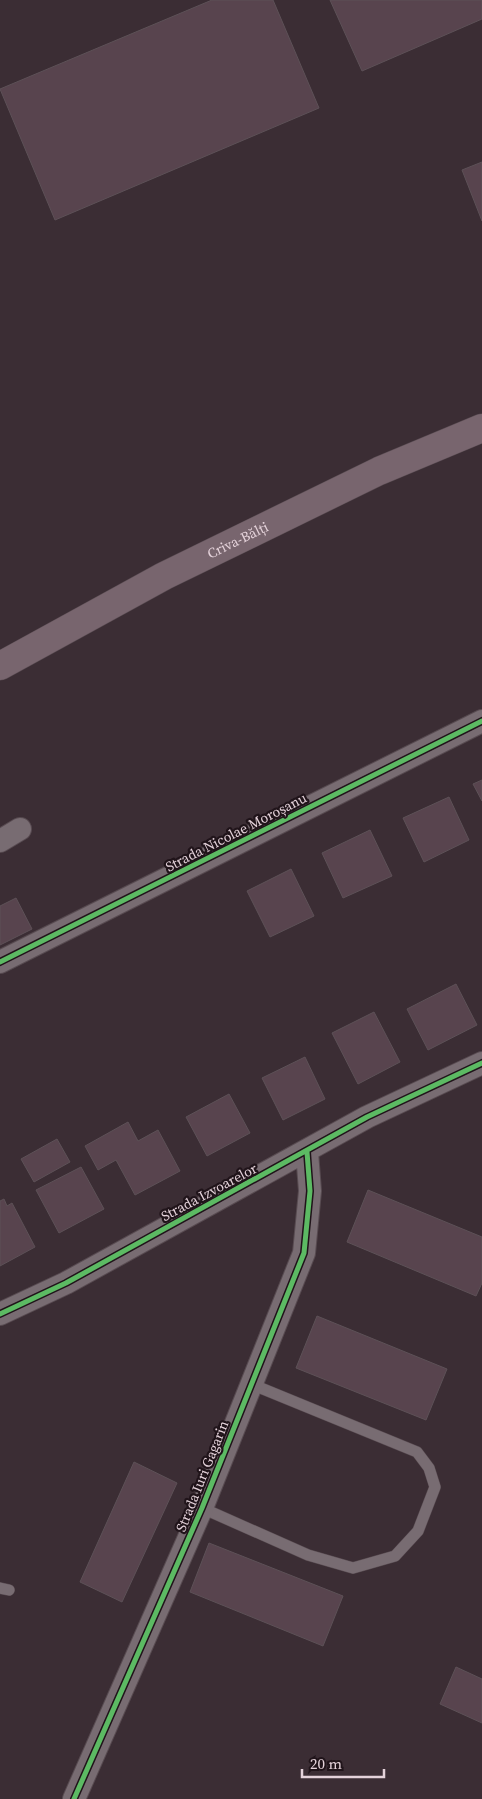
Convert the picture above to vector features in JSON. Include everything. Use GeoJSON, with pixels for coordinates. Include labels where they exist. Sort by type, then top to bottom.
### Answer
{"type":"FeatureCollection","features":[{"type":"Feature","properties":{"kind":"highway","name":"Criva-Bălți"},"geometry":{"type":"LineString","coordinates":[[0,666],[164,576],[380,471],[482,428]]}},
{"type":"Feature","properties":{"kind":"street","name":"Strada Nicolae Moroșanu"},"geometry":{"type":"LineString","coordinates":[[0,962],[482,721]]}},
{"type":"Feature","properties":{"kind":"street"},"geometry":{"type":"LineString","coordinates":[[0,840],[20,829]]}},
{"type":"Feature","properties":{"kind":"street","name":"Strada Izvoarelor"},"geometry":{"type":"LineString","coordinates":[[0,1314],[66,1283],[307,1152],[367,1117],[482,1063]]}},
{"type":"Feature","properties":{"kind":"street","name":"Strada Iuri Gagarin"},"geometry":{"type":"LineString","coordinates":[[74,1799],[202,1508],[304,1253],[310,1191],[307,1152]]}},
{"type":"Feature","properties":{"kind":"lane"},"geometry":{"type":"LineString","coordinates":[[202,1508],[308,1556],[353,1568],[395,1556],[418,1531],[434,1487],[430,1468],[416,1452],[251,1384]]}},
{"type":"Feature","properties":{"kind":"building"},"geometry":{"type":"Polygon","coordinates":[[[212,0],[273,0],[319,108],[55,220],[0,89],[212,0]]]}},
{"type":"Feature","properties":{"kind":"building"},"geometry":{"type":"Polygon","coordinates":[[[330,0],[482,0],[482,19],[362,71],[330,0]]]}},
{"type":"Feature","properties":{"kind":"building"},"geometry":{"type":"Polygon","coordinates":[[[482,162],[482,221],[462,170],[482,162]]]}},
{"type":"Feature","properties":{"kind":"building"},"geometry":{"type":"Polygon","coordinates":[[[482,780],[482,801],[473,784],[482,780]]]}},
{"type":"Feature","properties":{"kind":"building"},"geometry":{"type":"Polygon","coordinates":[[[449,797],[469,840],[424,862],[403,818],[449,797]]]}},
{"type":"Feature","properties":{"kind":"building"},"geometry":{"type":"Polygon","coordinates":[[[370,830],[392,876],[343,898],[322,853],[370,830]]]}},
{"type":"Feature","properties":{"kind":"building"},"geometry":{"type":"Polygon","coordinates":[[[291,869],[314,916],[270,937],[247,891],[291,869]]]}},
{"type":"Feature","properties":{"kind":"building"},"geometry":{"type":"Polygon","coordinates":[[[16,898],[32,929],[0,945],[0,906],[16,898]]]}},
{"type":"Feature","properties":{"kind":"building"},"geometry":{"type":"Polygon","coordinates":[[[456,984],[477,1025],[428,1050],[407,1009],[456,984]]]}},
{"type":"Feature","properties":{"kind":"building"},"geometry":{"type":"Polygon","coordinates":[[[374,1012],[400,1062],[358,1084],[332,1033],[374,1012]]]}},
{"type":"Feature","properties":{"kind":"building"},"geometry":{"type":"Polygon","coordinates":[[[305,1057],[325,1099],[283,1120],[262,1078],[305,1057]]]}},
{"type":"Feature","properties":{"kind":"building"},"geometry":{"type":"Polygon","coordinates":[[[229,1094],[250,1133],[207,1156],[186,1117],[229,1094]]]}},
{"type":"Feature","properties":{"kind":"building"},"geometry":{"type":"Polygon","coordinates":[[[128,1122],[138,1141],[158,1130],[180,1171],[135,1195],[116,1160],[98,1170],[85,1146],[128,1122]]]}},
{"type":"Feature","properties":{"kind":"building"},"geometry":{"type":"Polygon","coordinates":[[[57,1139],[70,1162],[34,1182],[21,1159],[57,1139]]]}},
{"type":"Feature","properties":{"kind":"building"},"geometry":{"type":"Polygon","coordinates":[[[81,1167],[104,1209],[59,1233],[36,1190],[81,1167]]]}},
{"type":"Feature","properties":{"kind":"building"},"geometry":{"type":"Polygon","coordinates":[[[368,1190],[482,1237],[482,1283],[476,1296],[347,1242],[368,1190]]]}},
{"type":"Feature","properties":{"kind":"building"},"geometry":{"type":"Polygon","coordinates":[[[4,1199],[7,1206],[12,1203],[35,1247],[0,1266],[0,1201],[4,1199]]]}},
{"type":"Feature","properties":{"kind":"building"},"geometry":{"type":"Polygon","coordinates":[[[317,1316],[447,1369],[426,1420],[296,1368],[317,1316]]]}},
{"type":"Feature","properties":{"kind":"building"},"geometry":{"type":"Polygon","coordinates":[[[134,1462],[177,1483],[122,1602],[80,1582],[134,1462]]]}},
{"type":"Feature","properties":{"kind":"building"},"geometry":{"type":"Polygon","coordinates":[[[209,1543],[343,1596],[323,1646],[190,1592],[209,1543]]]}},
{"type":"Feature","properties":{"kind":"building"},"geometry":{"type":"Polygon","coordinates":[[[456,1667],[482,1679],[482,1723],[440,1704],[456,1667]]]}},
{"type":"Feature","properties":{"kind":"cycle path"},"geometry":{"type":"LineString","coordinates":[[0,962],[482,721]]}},
{"type":"Feature","properties":{"kind":"cycle path"},"geometry":{"type":"LineString","coordinates":[[0,1314],[66,1283],[367,1117],[482,1063]]}},
{"type":"Feature","properties":{"kind":"cycle path"},"geometry":{"type":"LineString","coordinates":[[74,1799],[202,1508],[304,1253],[310,1191],[307,1152]]}}]}
